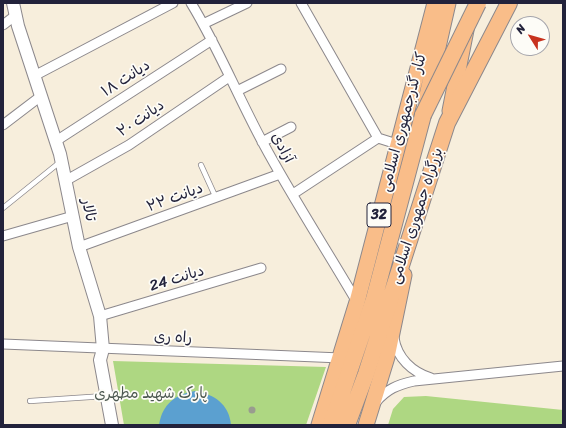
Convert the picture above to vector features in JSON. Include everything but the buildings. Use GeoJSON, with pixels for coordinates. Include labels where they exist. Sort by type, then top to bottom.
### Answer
{"type":"FeatureCollection","features":[{"type":"Feature","properties":{"kind":"highway","name":"بزرگراه جمهوری اسلامی"},"geometry":{"type":"LineString","coordinates":[[331,425],[374,299],[423,115],[478,3]]}},
{"type":"Feature","properties":{"kind":"highway"},"geometry":{"type":"LineString","coordinates":[[447,123],[509,3]]}},
{"type":"Feature","properties":{"kind":"highway","name":"بزرگراه جمهوری اسلامی"},"geometry":{"type":"LineString","coordinates":[[347,425],[366,374],[447,123]]}},
{"type":"Feature","properties":{"kind":"main road","name":"کنار گذرجمهوری اسلامی"},"geometry":{"type":"LineString","coordinates":[[319,425],[341,358],[357,302],[435,3]]}},
{"type":"Feature","properties":{"kind":"main road","name":"32"},"geometry":{"type":"LineString","coordinates":[[423,115],[448,3]]}},
{"type":"Feature","properties":{"kind":"main road","name":"بزرگراه جمهوری اسلامی"},"geometry":{"type":"LineString","coordinates":[[447,123],[463,51],[470,3]]}},
{"type":"Feature","properties":{"kind":"main road","name":"32"},"geometry":{"type":"LineString","coordinates":[[366,425],[393,332],[414,223]]}},
{"type":"Feature","properties":{"kind":"street","name":"تالار"},"geometry":{"type":"LineString","coordinates":[[13,3],[34,76],[56,141],[66,181],[79,248],[100,316],[103,349],[100,360],[112,425]]}},
{"type":"Feature","properties":{"kind":"street"},"geometry":{"type":"LineString","coordinates":[[34,76],[173,3]]}},
{"type":"Feature","properties":{"kind":"street","name":"آزادی"},"geometry":{"type":"LineString","coordinates":[[191,3],[212,40],[262,142],[357,302]]}},
{"type":"Feature","properties":{"kind":"street"},"geometry":{"type":"LineString","coordinates":[[203,24],[247,3]]}},
{"type":"Feature","properties":{"kind":"street"},"geometry":{"type":"LineString","coordinates":[[300,3],[378,138],[397,144]]}},
{"type":"Feature","properties":{"kind":"street"},"geometry":{"type":"LineString","coordinates":[[3,25],[16,15]]}},
{"type":"Feature","properties":{"kind":"street","name":"دیانت ۱۸"},"geometry":{"type":"LineString","coordinates":[[56,141],[212,40]]}},
{"type":"Feature","properties":{"kind":"street"},"geometry":{"type":"LineString","coordinates":[[236,91],[281,70]]}},
{"type":"Feature","properties":{"kind":"street","name":"دیانت ۲۰"},"geometry":{"type":"LineString","coordinates":[[66,181],[129,145],[229,77]]}},
{"type":"Feature","properties":{"kind":"street"},"geometry":{"type":"LineString","coordinates":[[3,125],[42,96]]}},
{"type":"Feature","properties":{"kind":"street"},"geometry":{"type":"LineString","coordinates":[[262,142],[291,127]]}},
{"type":"Feature","properties":{"kind":"street"},"geometry":{"type":"LineString","coordinates":[[293,194],[378,138]]}},
{"type":"Feature","properties":{"kind":"street","name":"دیانت ۲۲"},"geometry":{"type":"LineString","coordinates":[[79,248],[280,174]]}},
{"type":"Feature","properties":{"kind":"street"},"geometry":{"type":"LineString","coordinates":[[3,236],[73,216]]}},
{"type":"Feature","properties":{"kind":"street","name":"دیانت 24"},"geometry":{"type":"LineString","coordinates":[[100,316],[262,268]]}},
{"type":"Feature","properties":{"kind":"street"},"geometry":{"type":"LineString","coordinates":[[393,332],[395,346],[404,361],[417,373],[437,379]]}},
{"type":"Feature","properties":{"kind":"street","name":"راه ری"},"geometry":{"type":"LineString","coordinates":[[3,344],[341,358]]}},
{"type":"Feature","properties":{"kind":"street"},"geometry":{"type":"LineString","coordinates":[[372,406],[383,393],[394,386],[437,379],[563,366]]}},
{"type":"Feature","properties":{"kind":"lane"},"geometry":{"type":"LineString","coordinates":[[3,208],[61,161]]}},
{"type":"Feature","properties":{"kind":"lane"},"geometry":{"type":"LineString","coordinates":[[201,165],[216,198]]}},
{"type":"Feature","properties":{"kind":"lane"},"geometry":{"type":"LineString","coordinates":[[30,401],[107,396]]}},
{"type":"Feature","properties":{"kind":"green space","name":"پارک شهید مطهری"},"geometry":{"type":"Polygon","coordinates":[[[113,361],[326,367],[306,425],[124,425],[113,361]]]}},
{"type":"Feature","properties":{"kind":"green space"},"geometry":{"type":"Polygon","coordinates":[[[426,396],[563,410],[563,425],[388,425],[393,409],[404,397],[426,396]]]}},
{"type":"Feature","properties":{"kind":"water"},"geometry":{"type":"Polygon","coordinates":[[[188,392],[202,392],[219,401],[227,411],[231,425],[159,425],[163,411],[171,401],[188,392]]]}}]}
